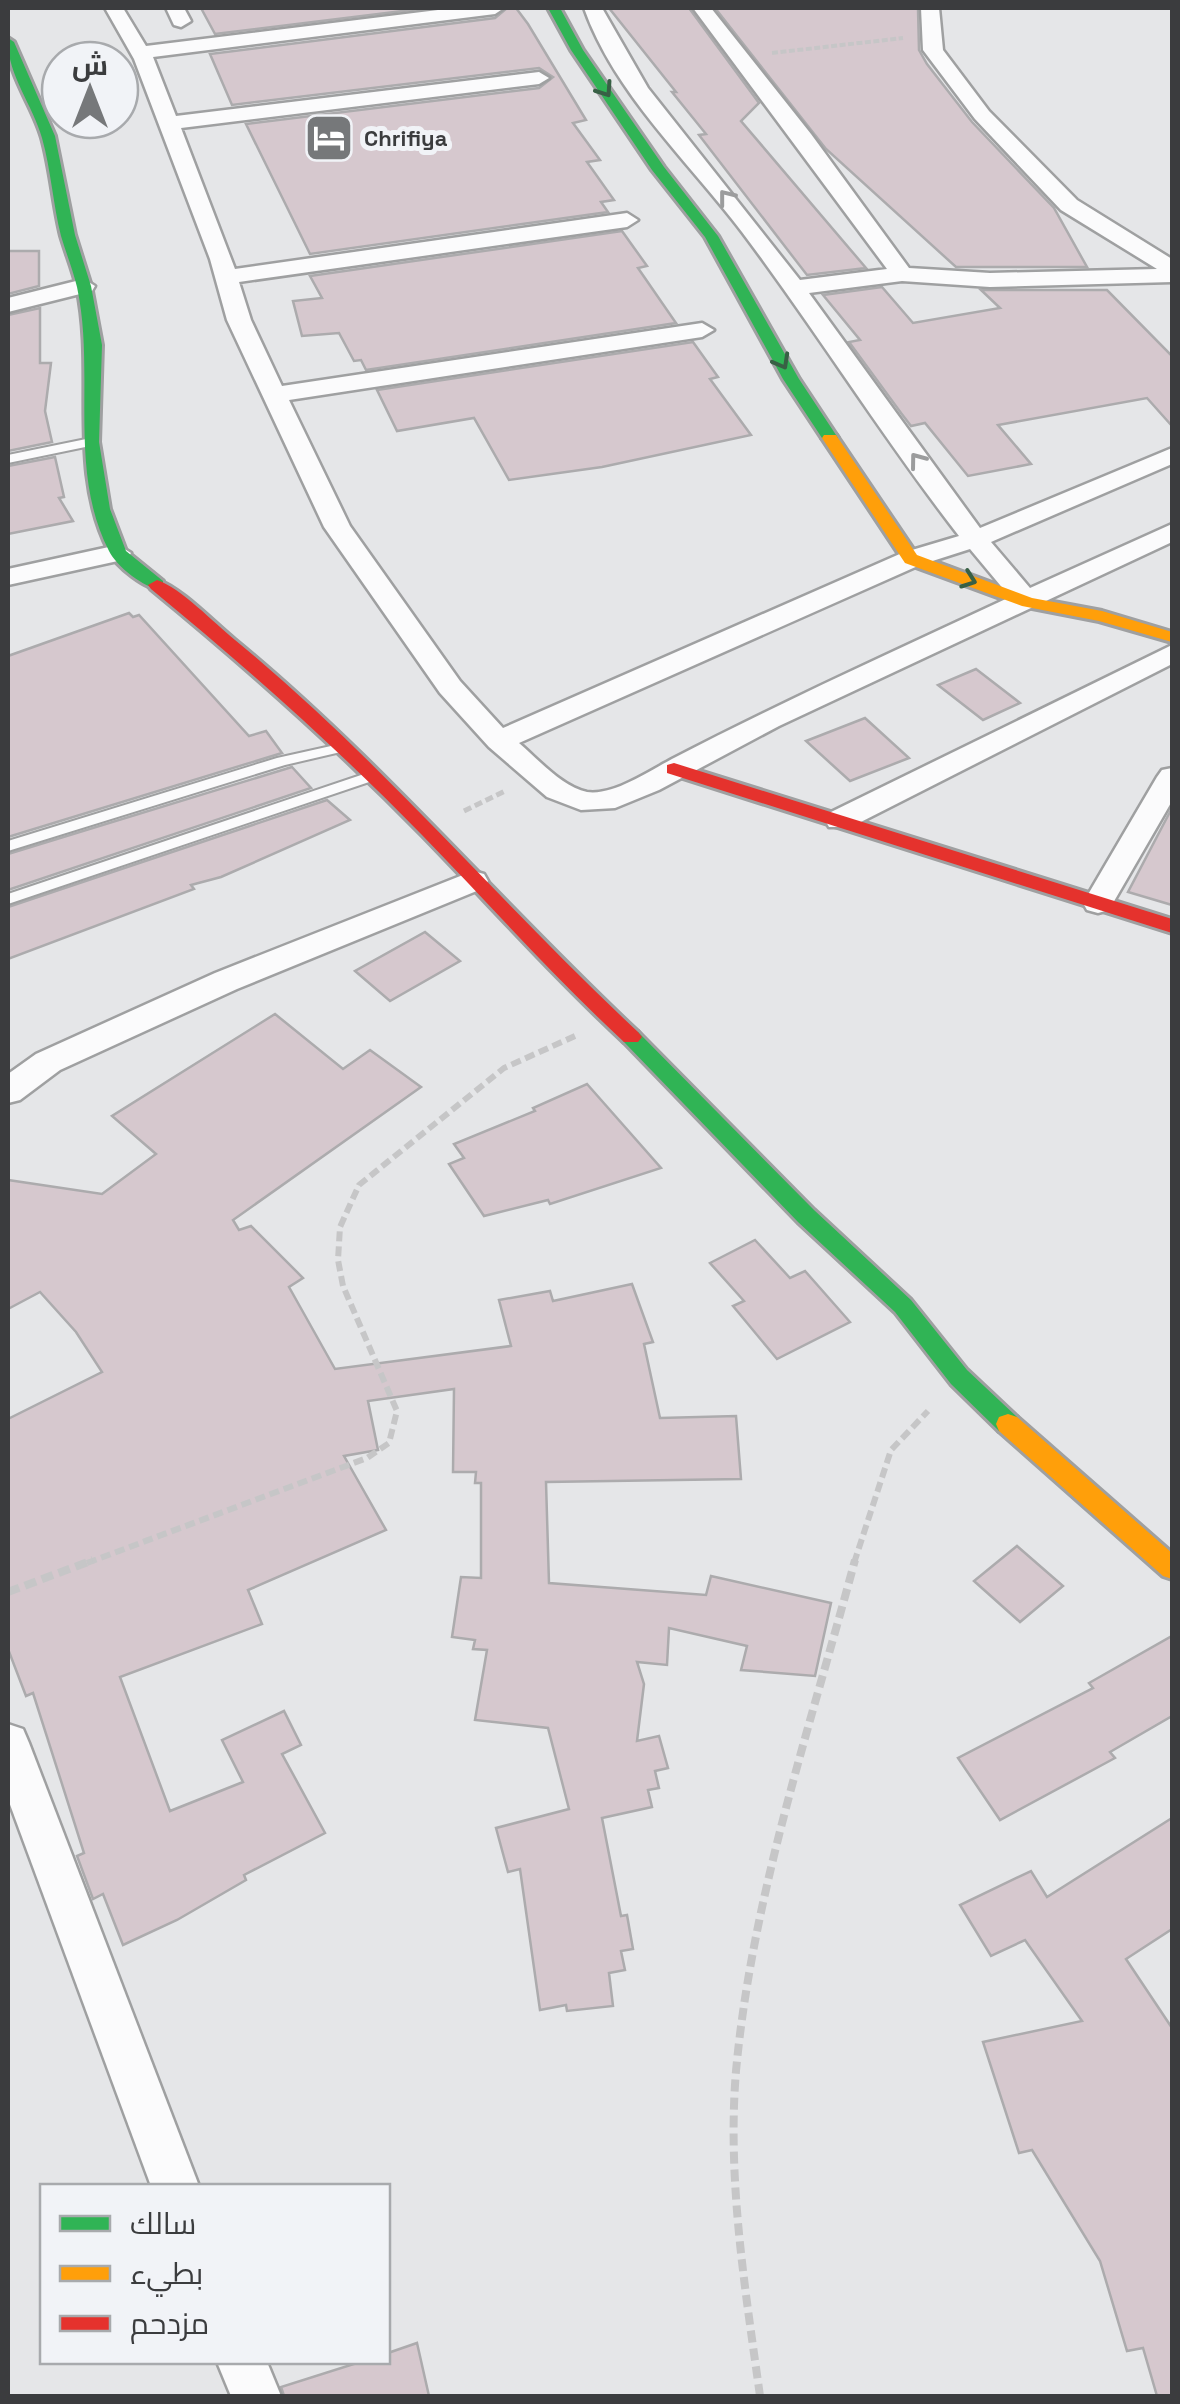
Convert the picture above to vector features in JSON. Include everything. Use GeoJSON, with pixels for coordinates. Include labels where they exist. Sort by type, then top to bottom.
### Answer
{"type":"FeatureCollection","features":[{"type":"Feature","properties":{"kind":"street"},"geometry":{"type":"LineString","coordinates":[[114,8],[133,40]]}},
{"type":"Feature","properties":{"kind":"street"},"geometry":{"type":"LineString","coordinates":[[353,19],[396,8]]}},
{"type":"Feature","properties":{"kind":"street"},"geometry":{"type":"LineString","coordinates":[[140,46],[353,19],[494,8]]}},
{"type":"Feature","properties":{"kind":"street"},"geometry":{"type":"LineString","coordinates":[[554,8],[577,50],[658,170],[711,236],[791,379],[911,559],[1028,602],[1102,616],[1172,637]]}},
{"type":"Feature","properties":{"kind":"street"},"geometry":{"type":"LineString","coordinates":[[593,8],[602,32],[973,540],[1028,602]]}},
{"type":"Feature","properties":{"kind":"street"},"geometry":{"type":"LineString","coordinates":[[702,8],[902,274]]}},
{"type":"Feature","properties":{"kind":"street"},"geometry":{"type":"LineString","coordinates":[[930,8],[933,50],[982,115],[1069,205],[1172,272]]}},
{"type":"Feature","properties":{"kind":"street"},"geometry":{"type":"LineString","coordinates":[[8,42],[48,136],[68,235],[84,286],[94,345],[92,442],[102,509],[118,552],[264,673],[428,830],[553,964],[614,1019],[806,1216],[904,1306],[959,1378],[1035,1450],[1172,1568]]}},
{"type":"Feature","properties":{"kind":"street"},"geometry":{"type":"LineString","coordinates":[[140,56],[224,268],[238,320],[337,527],[450,687],[499,742],[557,790],[581,801],[605,800],[1172,532]]}},
{"type":"Feature","properties":{"kind":"street"},"geometry":{"type":"LineString","coordinates":[[171,130],[542,85]]}},
{"type":"Feature","properties":{"kind":"street"},"geometry":{"type":"LineString","coordinates":[[224,268],[623,213]]}},
{"type":"Feature","properties":{"kind":"street"},"geometry":{"type":"LineString","coordinates":[[792,288],[902,274],[990,280],[1172,272]]}},
{"type":"Feature","properties":{"kind":"street"},"geometry":{"type":"LineString","coordinates":[[8,305],[84,286]]}},
{"type":"Feature","properties":{"kind":"street"},"geometry":{"type":"LineString","coordinates":[[270,387],[696,322]]}},
{"type":"Feature","properties":{"kind":"street"},"geometry":{"type":"LineString","coordinates":[[499,742],[911,559],[973,540],[1172,455]]}},
{"type":"Feature","properties":{"kind":"street"},"geometry":{"type":"LineString","coordinates":[[8,577],[118,552]]}},
{"type":"Feature","properties":{"kind":"street"},"geometry":{"type":"LineString","coordinates":[[840,820],[1172,653]]}},
{"type":"Feature","properties":{"kind":"street"},"geometry":{"type":"LineString","coordinates":[[674,769],[1172,926]]}},
{"type":"Feature","properties":{"kind":"street"},"geometry":{"type":"LineString","coordinates":[[1098,902],[1159,823],[1172,777]]}},
{"type":"Feature","properties":{"kind":"street"},"geometry":{"type":"LineString","coordinates":[[8,1091],[48,1062],[208,989],[473,881]]}},
{"type":"Feature","properties":{"kind":"street"},"geometry":{"type":"LineString","coordinates":[[8,1743],[174,2184]]}},
{"type":"Feature","properties":{"kind":"street"},"geometry":{"type":"LineString","coordinates":[[243,2364],[256,2396]]}},
{"type":"Feature","properties":{"kind":"lane"},"geometry":{"type":"LineString","coordinates":[[8,459],[92,442]]}},
{"type":"Feature","properties":{"kind":"lane"},"geometry":{"type":"LineString","coordinates":[[8,846],[282,761],[340,748]]}},
{"type":"Feature","properties":{"kind":"lane"},"geometry":{"type":"LineString","coordinates":[[8,899],[370,777]]}},
{"type":"Feature","properties":{"kind":"path"},"geometry":{"type":"LineString","coordinates":[[741,57],[886,38],[933,42]]}},
{"type":"Feature","properties":{"kind":"path"},"geometry":{"type":"LineString","coordinates":[[428,830],[538,774]]}},
{"type":"Feature","properties":{"kind":"path"},"geometry":{"type":"LineString","coordinates":[[8,1592],[366,1458],[389,1442],[397,1410],[343,1286],[338,1260],[340,1227],[359,1184],[504,1068],[614,1019]]}},
{"type":"Feature","properties":{"kind":"path"},"geometry":{"type":"LineString","coordinates":[[760,2396],[736,2202],[736,2073],[756,1926],[861,1538],[892,1450],[959,1378]]}},
{"type":"Feature","properties":{"kind":"building"},"geometry":{"type":"Polygon","coordinates":[[[201,8],[427,8],[215,34],[201,8]]]}},
{"type":"Feature","properties":{"kind":"building"},"geometry":{"type":"Polygon","coordinates":[[[507,8],[516,8],[528,24],[586,120],[573,123],[600,160],[587,162],[614,200],[601,202],[608,212],[310,254],[246,124],[539,88],[553,77],[539,68],[232,105],[210,54],[495,18],[507,8]]]}},
{"type":"Feature","properties":{"kind":"building"},"geometry":{"type":"Polygon","coordinates":[[[609,8],[689,8],[759,103],[741,121],[866,268],[807,275],[699,135],[706,134],[672,92],[676,92],[609,8]]]}},
{"type":"Feature","properties":{"kind":"building"},"geometry":{"type":"Polygon","coordinates":[[[715,8],[918,8],[919,50],[927,64],[972,122],[1054,208],[1087,267],[956,267],[826,149],[715,8]]]}},
{"type":"Feature","properties":{"kind":"building"},"geometry":{"type":"Polygon","coordinates":[[[622,231],[647,266],[638,268],[676,323],[366,370],[361,360],[354,361],[339,333],[302,336],[293,301],[322,298],[310,276],[622,231]]]}},
{"type":"Feature","properties":{"kind":"building"},"geometry":{"type":"Polygon","coordinates":[[[8,251],[39,251],[39,286],[8,294],[8,251]]]}},
{"type":"Feature","properties":{"kind":"building"},"geometry":{"type":"Polygon","coordinates":[[[882,287],[913,323],[1000,308],[981,290],[1107,290],[1172,356],[1172,426],[1147,398],[998,425],[1031,464],[968,476],[925,423],[911,426],[849,342],[860,340],[823,295],[882,287]]]}},
{"type":"Feature","properties":{"kind":"building"},"geometry":{"type":"Polygon","coordinates":[[[40,308],[40,363],[51,363],[45,411],[52,442],[8,451],[8,315],[40,308]]]}},
{"type":"Feature","properties":{"kind":"building"},"geometry":{"type":"Polygon","coordinates":[[[693,342],[718,377],[710,379],[751,435],[602,467],[509,480],[474,418],[397,431],[377,390],[693,342]]]}},
{"type":"Feature","properties":{"kind":"building"},"geometry":{"type":"Polygon","coordinates":[[[55,457],[64,497],[59,498],[73,521],[8,534],[8,466],[55,457]]]}},
{"type":"Feature","properties":{"kind":"building"},"geometry":{"type":"Polygon","coordinates":[[[129,613],[133,617],[139,615],[249,736],[266,731],[282,753],[8,837],[8,656],[129,613]]]}},
{"type":"Feature","properties":{"kind":"building"},"geometry":{"type":"Polygon","coordinates":[[[976,669],[1020,703],[983,720],[938,685],[976,669]]]}},
{"type":"Feature","properties":{"kind":"building"},"geometry":{"type":"Polygon","coordinates":[[[865,718],[909,758],[850,781],[806,741],[865,718]]]}},
{"type":"Feature","properties":{"kind":"building"},"geometry":{"type":"Polygon","coordinates":[[[292,767],[311,788],[8,890],[8,854],[292,767]]]}},
{"type":"Feature","properties":{"kind":"building"},"geometry":{"type":"Polygon","coordinates":[[[327,800],[350,820],[221,877],[191,885],[194,889],[8,959],[8,907],[327,800]]]}},
{"type":"Feature","properties":{"kind":"building"},"geometry":{"type":"Polygon","coordinates":[[[1172,808],[1172,905],[1128,892],[1172,808]]]}},
{"type":"Feature","properties":{"kind":"building"},"geometry":{"type":"Polygon","coordinates":[[[425,932],[460,961],[390,1001],[355,971],[425,932]]]}},
{"type":"Feature","properties":{"kind":"building"},"geometry":{"type":"Polygon","coordinates":[[[275,1014],[343,1069],[370,1050],[421,1087],[233,1220],[239,1230],[251,1226],[303,1278],[289,1287],[335,1369],[511,1346],[499,1300],[550,1291],[553,1301],[632,1284],[653,1342],[644,1344],[660,1418],[736,1416],[741,1479],[546,1482],[549,1583],[706,1595],[711,1576],[831,1603],[815,1676],[741,1670],[747,1646],[669,1628],[667,1665],[637,1662],[644,1684],[637,1741],[659,1736],[668,1768],[655,1771],[659,1788],[648,1790],[652,1807],[602,1818],[621,1916],[627,1915],[633,1949],[621,1951],[625,1970],[609,1973],[613,2006],[567,2011],[566,2005],[540,2010],[520,1869],[508,1872],[496,1828],[569,1809],[548,1728],[475,1720],[487,1650],[473,1649],[475,1640],[452,1637],[461,1577],[481,1578],[481,1483],[475,1483],[476,1472],[453,1472],[454,1389],[368,1401],[378,1450],[344,1456],[386,1530],[248,1590],[262,1624],[120,1677],[170,1811],[243,1782],[222,1740],[284,1711],[301,1745],[282,1754],[325,1833],[244,1875],[246,1880],[177,1920],[123,1945],[103,1894],[93,1899],[77,1856],[84,1853],[33,1693],[26,1696],[8,1649],[8,1419],[102,1372],[76,1332],[40,1292],[8,1309],[8,1180],[102,1194],[156,1154],[112,1116],[275,1014]]]}},
{"type":"Feature","properties":{"kind":"building"},"geometry":{"type":"Polygon","coordinates":[[[587,1084],[661,1168],[550,1204],[548,1200],[484,1216],[449,1164],[464,1158],[454,1144],[535,1111],[533,1108],[587,1084]]]}},
{"type":"Feature","properties":{"kind":"building"},"geometry":{"type":"Polygon","coordinates":[[[755,1240],[790,1278],[805,1271],[850,1322],[777,1359],[733,1306],[744,1301],[710,1263],[755,1240]]]}},
{"type":"Feature","properties":{"kind":"building"},"geometry":{"type":"Polygon","coordinates":[[[1017,1546],[1063,1586],[1020,1622],[974,1581],[1017,1546]]]}},
{"type":"Feature","properties":{"kind":"building"},"geometry":{"type":"Polygon","coordinates":[[[1172,1636],[1172,1716],[1110,1752],[1115,1758],[1000,1820],[958,1758],[1093,1688],[1089,1683],[1172,1636]]]}},
{"type":"Feature","properties":{"kind":"building"},"geometry":{"type":"Polygon","coordinates":[[[1172,1818],[1172,1929],[1126,1959],[1172,2028],[1172,2396],[1157,2396],[1143,2348],[1127,2351],[1100,2261],[1032,2150],[1019,2153],[983,2042],[1082,2021],[1025,1940],[991,1956],[960,1905],[1031,1871],[1047,1897],[1172,1818]]]}},
{"type":"Feature","properties":{"kind":"building"},"geometry":{"type":"Polygon","coordinates":[[[417,2343],[429,2396],[284,2396],[281,2387],[354,2364],[390,2364],[390,2352],[417,2343]]]}},
{"type":"Feature","properties":{"kind":"traffic: fast"},"geometry":{"type":"LineString","coordinates":[[554,8],[577,50],[659,170],[711,236],[791,379],[830,438]]}},
{"type":"Feature","properties":{"kind":"traffic: fast"},"geometry":{"type":"LineString","coordinates":[[8,42],[48,136],[68,235],[84,286],[94,345],[91,442],[102,509],[118,553],[157,585]]}},
{"type":"Feature","properties":{"kind":"traffic: fast"},"geometry":{"type":"LineString","coordinates":[[631,1037],[806,1216],[903,1306],[959,1377],[1008,1424]]}},
{"type":"Feature","properties":{"kind":"traffic: slow"},"geometry":{"type":"LineString","coordinates":[[830,438],[911,559],[1028,602],[1102,616],[1172,637]]}},
{"type":"Feature","properties":{"kind":"traffic: slow"},"geometry":{"type":"LineString","coordinates":[[1008,1424],[1172,1568]]}},
{"type":"Feature","properties":{"kind":"traffic: jam"},"geometry":{"type":"LineString","coordinates":[[157,585],[264,673],[428,830],[553,964],[631,1037]]}},
{"type":"Feature","properties":{"kind":"traffic: jam"},"geometry":{"type":"LineString","coordinates":[[674,769],[1172,926]]}},
{"type":"Feature","properties":{"kind":"place","name":"Chrifiya"},"geometry":{"type":"Point","coordinates":[329,138]}}]}
